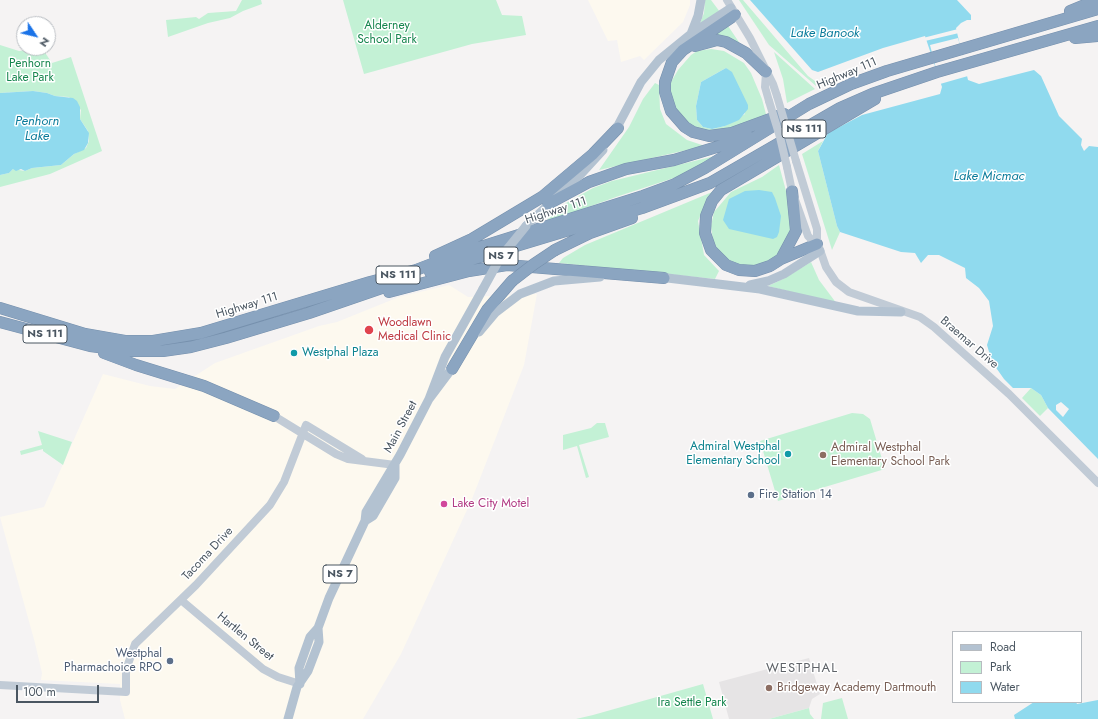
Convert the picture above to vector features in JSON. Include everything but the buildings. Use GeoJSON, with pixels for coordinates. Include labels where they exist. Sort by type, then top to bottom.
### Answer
{"type":"FeatureCollection","features":[{"type":"Feature","properties":{"kind":"highway"},"geometry":{"type":"LineString","coordinates":[[1013,33],[1097,0]]}},
{"type":"Feature","properties":{"kind":"highway"},"geometry":{"type":"LineString","coordinates":[[731,8],[683,50],[672,62],[667,73],[665,92],[667,102],[677,120],[693,132],[709,136],[732,133],[809,104]]}},
{"type":"Feature","properties":{"kind":"highway","name":"Highway 111"},"geometry":{"type":"LineString","coordinates":[[0,308],[85,334],[126,341],[153,340],[201,333],[377,280],[416,270],[547,228],[673,185],[712,164],[809,104],[851,84],[933,57],[1098,9]]}},
{"type":"Feature","properties":{"kind":"highway","name":"Highway 111"},"geometry":{"type":"LineString","coordinates":[[0,322],[90,346],[115,350],[151,352],[191,347],[309,313],[410,278],[642,208],[710,183],[840,108],[872,94],[937,72],[1098,26]]}},
{"type":"Feature","properties":{"kind":"highway"},"geometry":{"type":"LineString","coordinates":[[1045,41],[1098,36]]}},
{"type":"Feature","properties":{"kind":"highway"},"geometry":{"type":"LineString","coordinates":[[683,50],[716,40],[726,42],[746,53],[766,72]]}},
{"type":"Feature","properties":{"kind":"highway"},"geometry":{"type":"LineString","coordinates":[[819,248],[781,259],[770,266],[755,271],[739,270],[726,265],[711,250],[705,232],[706,216],[716,195],[732,183],[901,84]]}},
{"type":"Feature","properties":{"kind":"highway"},"geometry":{"type":"LineString","coordinates":[[548,204],[588,182],[626,169],[674,160],[720,146],[756,131],[809,104]]}},
{"type":"Feature","properties":{"kind":"highway"},"geometry":{"type":"LineString","coordinates":[[377,280],[472,239],[542,197],[593,154],[618,128]]}},
{"type":"Feature","properties":{"kind":"highway"},"geometry":{"type":"LineString","coordinates":[[452,369],[487,310],[512,281],[534,264],[555,250],[590,233],[689,196],[710,183]]}},
{"type":"Feature","properties":{"kind":"highway"},"geometry":{"type":"LineString","coordinates":[[781,259],[796,231],[792,191]]}},
{"type":"Feature","properties":{"kind":"highway"},"geometry":{"type":"LineString","coordinates":[[309,313],[469,271],[507,265],[664,278]]}},
{"type":"Feature","properties":{"kind":"highway"},"geometry":{"type":"LineString","coordinates":[[90,346],[136,365],[209,387],[274,416]]}},
{"type":"Feature","properties":{"kind":"main road"},"geometry":{"type":"LineString","coordinates":[[691,34],[698,16],[701,0]]}},
{"type":"Feature","properties":{"kind":"main road","name":"Braemar Drive"},"geometry":{"type":"LineString","coordinates":[[722,0],[731,8],[750,38],[773,84],[817,229],[819,248],[831,276],[842,288],[864,299],[920,318],[951,340],[1009,394],[1098,483]]}},
{"type":"Feature","properties":{"kind":"main road","name":"Main Street"},"geometry":{"type":"LineString","coordinates":[[288,719],[297,687],[308,671],[318,642],[318,628],[328,598],[365,521],[366,512],[387,475],[395,465],[429,399],[445,357],[500,258],[526,226],[595,160],[618,128],[641,82],[664,55],[691,34],[731,8]]}},
{"type":"Feature","properties":{"kind":"main road","name":"Braemar Drive"},"geometry":{"type":"LineString","coordinates":[[766,72],[765,87],[780,137],[792,191],[808,236],[819,248]]}},
{"type":"Feature","properties":{"kind":"main road"},"geometry":{"type":"LineString","coordinates":[[737,285],[768,281],[784,274],[819,248]]}},
{"type":"Feature","properties":{"kind":"main road","name":"Main Street"},"geometry":{"type":"LineString","coordinates":[[429,399],[495,313],[520,294],[540,285],[567,278],[664,278],[737,285]]}},
{"type":"Feature","properties":{"kind":"main road"},"geometry":{"type":"LineString","coordinates":[[737,285],[858,311],[901,312]]}},
{"type":"Feature","properties":{"kind":"main road"},"geometry":{"type":"LineString","coordinates":[[274,416],[336,454],[348,459],[362,459],[395,465]]}},
{"type":"Feature","properties":{"kind":"main road","name":"Tacoma Drive"},"geometry":{"type":"LineString","coordinates":[[0,685],[126,692],[127,667],[135,644],[151,626],[181,600],[273,502],[284,482],[306,425],[362,459]]}},
{"type":"Feature","properties":{"kind":"main road","name":"Hartlen Street"},"geometry":{"type":"LineString","coordinates":[[181,600],[263,669],[278,677],[300,684]]}},
{"type":"Feature","properties":{"kind":"shaded area"},"geometry":{"type":"Polygon","coordinates":[[[588,0],[690,0],[690,5],[683,22],[644,60],[640,56],[621,62],[617,40],[608,41],[588,0]]]}},
{"type":"Feature","properties":{"kind":"shaded area"},"geometry":{"type":"Polygon","coordinates":[[[449,285],[468,297],[537,294],[524,365],[472,499],[401,654],[363,719],[125,719],[120,700],[120,684],[41,680],[42,673],[35,643],[0,517],[44,507],[103,374],[150,386],[175,389],[215,363],[319,326],[337,322],[399,297],[449,285]]]}},
{"type":"Feature","properties":{"kind":"shaded area","name":"Bridgeway Academy Dartmouth"},"geometry":{"type":"Polygon","coordinates":[[[809,658],[820,694],[812,699],[809,708],[769,719],[729,719],[719,682],[809,658]]]}},
{"type":"Feature","properties":{"kind":"green space"},"geometry":{"type":"Polygon","coordinates":[[[242,0],[261,0],[262,4],[243,11],[230,18],[208,23],[168,37],[166,20],[196,17],[199,19],[208,13],[236,11],[242,0]]]}},
{"type":"Feature","properties":{"kind":"green space","name":"Alderney School Park"},"geometry":{"type":"Polygon","coordinates":[[[343,0],[496,0],[502,15],[522,16],[526,35],[472,44],[364,74],[343,0]]]}},
{"type":"Feature","properties":{"kind":"green space"},"geometry":{"type":"Polygon","coordinates":[[[705,0],[711,0],[720,12],[699,26],[704,13],[705,0]]]}},
{"type":"Feature","properties":{"kind":"green space"},"geometry":{"type":"Polygon","coordinates":[[[739,0],[743,0],[808,76],[815,81],[816,86],[769,45],[739,0]]]}},
{"type":"Feature","properties":{"kind":"green space"},"geometry":{"type":"Polygon","coordinates":[[[728,26],[743,48],[707,40],[728,26]]]}},
{"type":"Feature","properties":{"kind":"green space","name":"Penhorn Lake Park"},"geometry":{"type":"Polygon","coordinates":[[[0,45],[16,50],[16,56],[47,56],[52,63],[71,57],[102,151],[50,174],[0,187],[0,175],[9,173],[13,169],[25,171],[32,168],[61,165],[74,154],[86,148],[89,141],[88,131],[80,119],[81,110],[69,97],[55,96],[33,91],[0,93],[0,45]]]}},
{"type":"Feature","properties":{"kind":"green space"},"geometry":{"type":"Polygon","coordinates":[[[711,49],[724,51],[744,63],[751,73],[762,99],[767,118],[723,132],[693,130],[673,105],[669,91],[671,82],[678,70],[691,55],[697,51],[711,49]],[[726,68],[701,82],[696,106],[697,120],[703,127],[712,129],[725,126],[745,114],[726,68]]]}},
{"type":"Feature","properties":{"kind":"green space"},"geometry":{"type":"Polygon","coordinates":[[[774,52],[815,89],[787,103],[783,79],[774,52]]]}},
{"type":"Feature","properties":{"kind":"green space"},"geometry":{"type":"Polygon","coordinates":[[[655,83],[659,85],[660,109],[666,124],[687,140],[702,145],[709,145],[599,170],[629,127],[643,99],[655,83]]]}},
{"type":"Feature","properties":{"kind":"green space"},"geometry":{"type":"Polygon","coordinates":[[[823,141],[818,151],[837,226],[840,232],[832,250],[802,154],[823,141]]]}},
{"type":"Feature","properties":{"kind":"green space"},"geometry":{"type":"Polygon","coordinates":[[[719,155],[683,175],[555,219],[539,227],[566,203],[593,188],[612,181],[719,155]]]}},
{"type":"Feature","properties":{"kind":"green space"},"geometry":{"type":"Polygon","coordinates":[[[779,165],[796,228],[784,255],[752,269],[729,263],[720,254],[713,241],[711,226],[714,212],[731,192],[762,177],[779,165]]]}},
{"type":"Feature","properties":{"kind":"green space"},"geometry":{"type":"Polygon","coordinates":[[[717,190],[704,207],[698,221],[704,255],[719,271],[715,279],[559,263],[563,258],[585,245],[717,190]]]}},
{"type":"Feature","properties":{"kind":"green space"},"geometry":{"type":"Polygon","coordinates":[[[811,262],[819,280],[837,304],[768,286],[811,262]]]}},
{"type":"Feature","properties":{"kind":"green space"},"geometry":{"type":"Polygon","coordinates":[[[1031,388],[1041,395],[1048,408],[1040,416],[1022,398],[1031,388]]]}},
{"type":"Feature","properties":{"kind":"green space","name":"Admiral Westphal Elementary School Park"},"geometry":{"type":"Polygon","coordinates":[[[852,413],[863,414],[870,419],[885,469],[778,501],[760,441],[852,413]]]}},
{"type":"Feature","properties":{"kind":"green space"},"geometry":{"type":"Polygon","coordinates":[[[597,423],[605,423],[609,437],[579,445],[589,477],[586,478],[577,446],[563,450],[563,435],[591,428],[597,423]]]}},
{"type":"Feature","properties":{"kind":"green space"},"geometry":{"type":"Polygon","coordinates":[[[38,431],[72,442],[63,465],[43,451],[43,449],[21,455],[20,451],[42,445],[38,431]]]}},
{"type":"Feature","properties":{"kind":"green space","name":"Ira Settle Park"},"geometry":{"type":"Polygon","coordinates":[[[703,684],[713,719],[576,719],[593,715],[703,684]]]}},
{"type":"Feature","properties":{"kind":"green space"},"geometry":{"type":"Polygon","coordinates":[[[842,698],[848,719],[821,719],[823,703],[842,698]]]}},
{"type":"Feature","properties":{"kind":"green space"},"geometry":{"type":"Polygon","coordinates":[[[809,708],[810,714],[814,719],[769,719],[809,708]]]}},
{"type":"Feature","properties":{"kind":"water","name":"Lake Micmac"},"geometry":{"type":"Polygon","coordinates":[[[750,0],[957,0],[971,15],[971,20],[961,23],[956,28],[968,80],[979,84],[1034,70],[1041,76],[1059,116],[1082,139],[1081,145],[1084,151],[1089,146],[1098,147],[1098,459],[1048,408],[1041,395],[1031,388],[1013,388],[1004,379],[992,362],[987,345],[993,326],[989,301],[979,288],[966,278],[965,268],[939,255],[928,255],[921,263],[915,253],[901,252],[840,232],[837,226],[818,151],[828,133],[862,115],[940,94],[942,87],[925,36],[883,48],[818,72],[812,70],[750,0]]]}},
{"type":"Feature","properties":{"kind":"water"},"geometry":{"type":"Polygon","coordinates":[[[726,68],[732,72],[748,105],[748,109],[739,120],[725,126],[712,129],[703,127],[697,120],[696,106],[701,82],[726,68]]]}},
{"type":"Feature","properties":{"kind":"water","name":"Penhorn Lake"},"geometry":{"type":"Polygon","coordinates":[[[33,91],[73,98],[77,101],[80,107],[80,119],[89,133],[88,143],[84,150],[74,154],[61,165],[32,168],[25,171],[21,169],[16,171],[13,169],[9,173],[0,175],[0,93],[33,91]]]}},
{"type":"Feature","properties":{"kind":"water"},"geometry":{"type":"Polygon","coordinates":[[[759,190],[772,192],[781,216],[779,232],[777,237],[773,239],[729,229],[723,220],[729,199],[745,191],[759,190]]]}},
{"type":"Feature","properties":{"kind":"water"},"geometry":{"type":"Polygon","coordinates":[[[1098,700],[1098,719],[1015,719],[1014,715],[1032,703],[1077,704],[1098,700]]]}},
{"type":"Feature","properties":{"kind":"pier"},"geometry":{"type":"Polygon","coordinates":[[[958,29],[959,33],[925,41],[924,38],[919,39],[958,29]]]}},
{"type":"Feature","properties":{"kind":"pier"},"geometry":{"type":"Polygon","coordinates":[[[958,38],[968,76],[940,84],[930,45],[958,38]]]}},
{"type":"Feature","properties":{"kind":"pier"},"geometry":{"type":"Polygon","coordinates":[[[1061,402],[1069,409],[1063,417],[1056,410],[1056,405],[1061,402]]]}},
{"type":"Feature","properties":{"kind":"place","name":"Woodlawn Medical Clinic"},"geometry":{"type":"Point","coordinates":[369,330]}},
{"type":"Feature","properties":{"kind":"place","name":"Westphal Plaza"},"geometry":{"type":"Point","coordinates":[294,353]}},
{"type":"Feature","properties":{"kind":"place","name":"Admiral Westphal Elementary School"},"geometry":{"type":"Point","coordinates":[788,454]}},
{"type":"Feature","properties":{"kind":"place","name":"Admiral Westphal Elementary School Park"},"geometry":{"type":"Point","coordinates":[823,455]}},
{"type":"Feature","properties":{"kind":"place","name":"Fire Station 14"},"geometry":{"type":"Point","coordinates":[751,495]}},
{"type":"Feature","properties":{"kind":"place","name":"Lake City Motel"},"geometry":{"type":"Point","coordinates":[444,504]}},
{"type":"Feature","properties":{"kind":"place","name":"Westphal Pharmachoice RPO"},"geometry":{"type":"Point","coordinates":[170,661]}},
{"type":"Feature","properties":{"kind":"place","name":"Bridgeway Academy Dartmouth"},"geometry":{"type":"Point","coordinates":[769,688]}},
{"type":"Feature","properties":{"kind":"district","name":"WESTPHAL"},"geometry":{"type":"Point","coordinates":[802,669]}},
{"type":"Feature","properties":{"kind":"water label","name":"Lake Banook"},"geometry":{"type":"Point","coordinates":[825,34]}}]}
